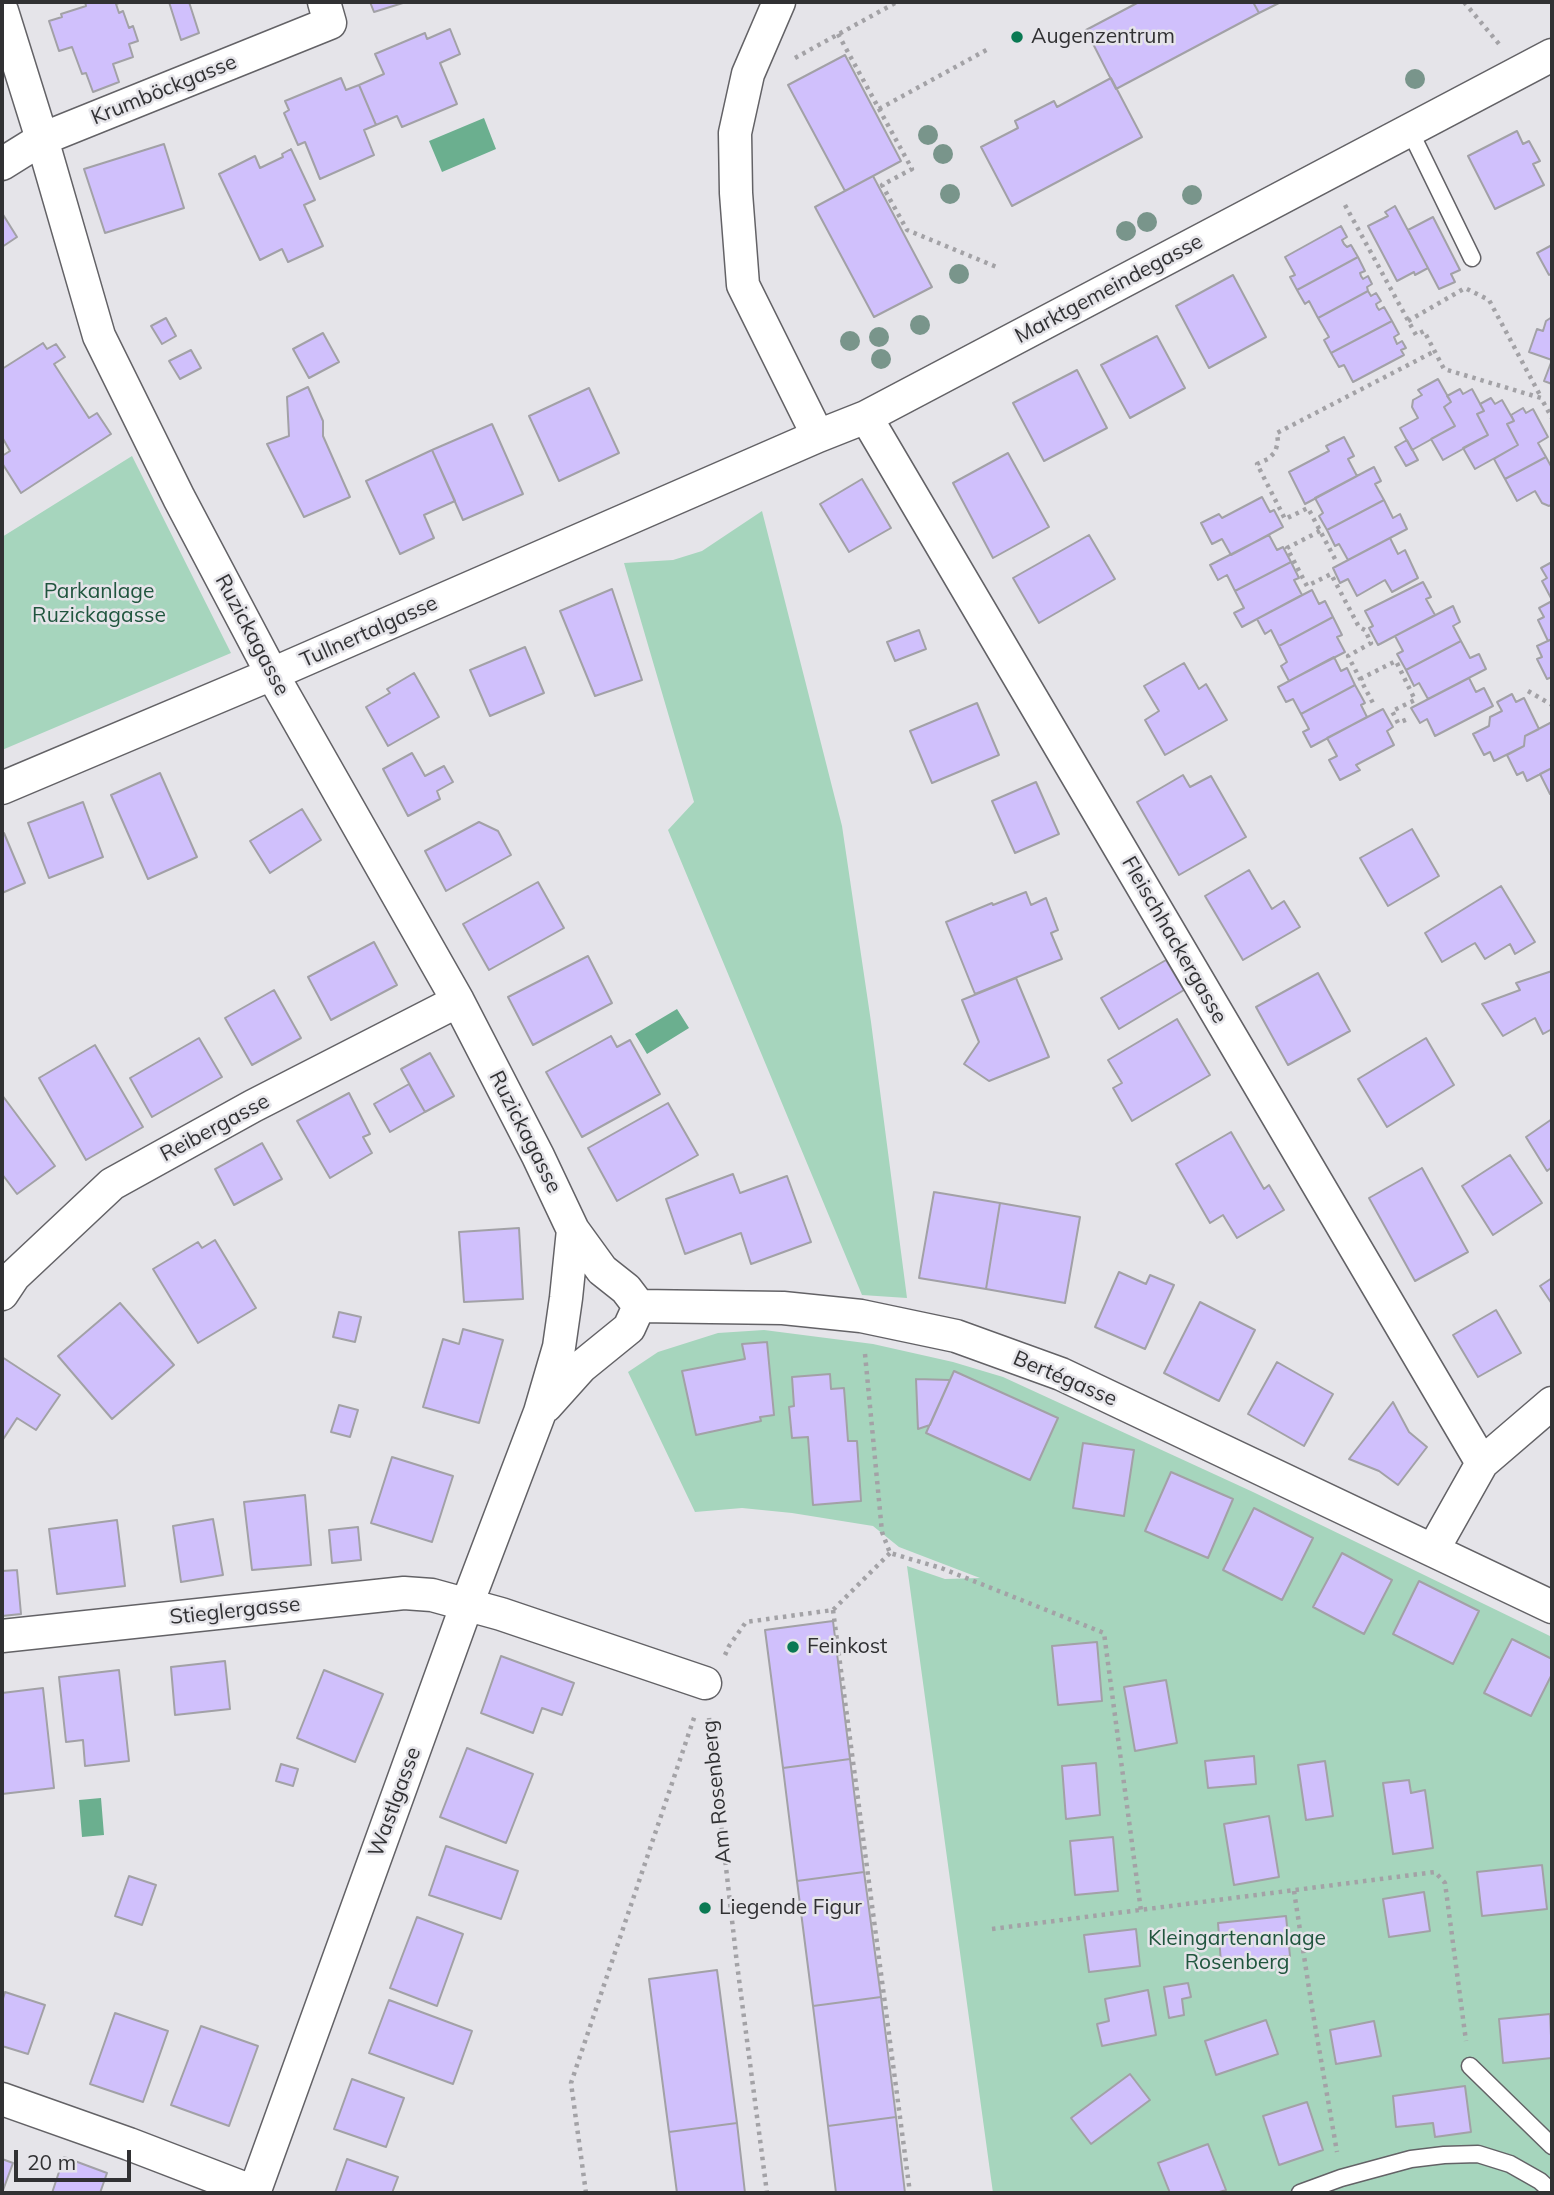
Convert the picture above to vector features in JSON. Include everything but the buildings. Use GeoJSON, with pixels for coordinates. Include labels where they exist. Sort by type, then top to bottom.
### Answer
{"type":"FeatureCollection","features":[{"type":"Feature","properties":{"kind":"street"},"geometry":{"type":"LineString","coordinates":[[779,2],[748,74],[736,133],[736,193],[743,285],[818,436]]}},
{"type":"Feature","properties":{"kind":"street","name":"Ruzickagasse"},"geometry":{"type":"LineString","coordinates":[[2,11],[99,336],[179,498],[272,674],[458,1001],[573,1230]]}},
{"type":"Feature","properties":{"kind":"street","name":"Krumböckgasse"},"geometry":{"type":"LineString","coordinates":[[2,164],[42,139],[327,12]]}},
{"type":"Feature","properties":{"kind":"street","name":"Marktgemeindegasse"},"geometry":{"type":"LineString","coordinates":[[659,506],[866,417],[1552,55]]}},
{"type":"Feature","properties":{"kind":"street","name":"Fleischhackergasse"},"geometry":{"type":"LineString","coordinates":[[866,417],[1482,1463]]}},
{"type":"Feature","properties":{"kind":"street","name":"Tullnertalgasse"},"geometry":{"type":"LineString","coordinates":[[2,788],[659,506]]}},
{"type":"Feature","properties":{"kind":"street","name":"Reibergasse"},"geometry":{"type":"LineString","coordinates":[[2,1294],[14,1276],[112,1184],[253,1106],[458,1001]]}},
{"type":"Feature","properties":{"kind":"street"},"geometry":{"type":"LineString","coordinates":[[573,1230],[602,1270],[626,1289],[639,1306]]}},
{"type":"Feature","properties":{"kind":"street","name":"Wastlgasse"},"geometry":{"type":"LineString","coordinates":[[254,2193],[467,1604],[540,1412],[559,1347],[573,1230]]}},
{"type":"Feature","properties":{"kind":"street","name":"Wastlgasse"},"geometry":{"type":"LineString","coordinates":[[540,1412],[581,1367],[629,1328],[639,1306]]}},
{"type":"Feature","properties":{"kind":"street","name":"Bertégasse"},"geometry":{"type":"LineString","coordinates":[[639,1306],[783,1308],[861,1316],[956,1336],[1060,1374],[1552,1607]]}},
{"type":"Feature","properties":{"kind":"street"},"geometry":{"type":"LineString","coordinates":[[1433,1550],[1482,1463],[1552,1402]]}},
{"type":"Feature","properties":{"kind":"street","name":"Stieglergasse"},"geometry":{"type":"LineString","coordinates":[[2,1636],[404,1593],[432,1595],[467,1604]]}},
{"type":"Feature","properties":{"kind":"street"},"geometry":{"type":"LineString","coordinates":[[467,1604],[705,1683]]}},
{"type":"Feature","properties":{"kind":"street"},"geometry":{"type":"LineString","coordinates":[[2,2099],[129,2144],[254,2193]]}},
{"type":"Feature","properties":{"kind":"lane"},"geometry":{"type":"LineString","coordinates":[[1410,131],[1472,258]]}},
{"type":"Feature","properties":{"kind":"lane"},"geometry":{"type":"LineString","coordinates":[[1470,2066],[1552,2146]]}},
{"type":"Feature","properties":{"kind":"lane"},"geometry":{"type":"LineString","coordinates":[[1300,2193],[1341,2178],[1411,2159],[1478,2154],[1510,2164],[1540,2181],[1552,2192]]}},
{"type":"Feature","properties":{"kind":"path"},"geometry":{"type":"LineString","coordinates":[[897,2],[838,34],[912,169],[882,185],[906,230],[999,268]]}},
{"type":"Feature","properties":{"kind":"path"},"geometry":{"type":"LineString","coordinates":[[1464,2],[1521,72]]}},
{"type":"Feature","properties":{"kind":"path"},"geometry":{"type":"LineString","coordinates":[[879,109],[990,48]]}},
{"type":"Feature","properties":{"kind":"path"},"geometry":{"type":"LineString","coordinates":[[1327,174],[1416,335],[1424,331],[1444,369],[1541,398]]}},
{"type":"Feature","properties":{"kind":"path"},"geometry":{"type":"LineString","coordinates":[[1408,321],[1465,288],[1489,300],[1552,418]]}},
{"type":"Feature","properties":{"kind":"path"},"geometry":{"type":"LineString","coordinates":[[1335,559],[1308,508],[1285,519],[1257,464],[1275,452],[1277,433],[1435,351]]}},
{"type":"Feature","properties":{"kind":"path"},"geometry":{"type":"LineString","coordinates":[[1320,531],[1287,548],[1307,586],[1331,574],[1359,627],[1365,630],[1371,643],[1348,656],[1374,705]]}},
{"type":"Feature","properties":{"kind":"path"},"geometry":{"type":"LineString","coordinates":[[1360,679],[1396,661],[1415,700],[1392,711],[1398,723],[1408,719]]}},
{"type":"Feature","properties":{"kind":"path"},"geometry":{"type":"LineString","coordinates":[[1528,691],[1552,705]]}},
{"type":"Feature","properties":{"kind":"path"},"geometry":{"type":"LineString","coordinates":[[861,1316],[882,1532],[890,1553]]}},
{"type":"Feature","properties":{"kind":"path"},"geometry":{"type":"LineString","coordinates":[[586,2193],[571,2083],[705,1683],[722,1664],[729,1646],[746,1622],[833,1610],[890,1553]]}},
{"type":"Feature","properties":{"kind":"path"},"geometry":{"type":"LineString","coordinates":[[890,1553],[940,1568],[1104,1633],[1141,1911]]}},
{"type":"Feature","properties":{"kind":"path"},"geometry":{"type":"LineString","coordinates":[[833,1610],[910,2193]]}},
{"type":"Feature","properties":{"kind":"path","name":"Am Rosenberg"},"geometry":{"type":"LineString","coordinates":[[705,1683],[737,1965],[767,2193]]}},
{"type":"Feature","properties":{"kind":"path"},"geometry":{"type":"LineString","coordinates":[[992,1929],[1434,1872],[1445,1883],[1470,2066]]}},
{"type":"Feature","properties":{"kind":"path"},"geometry":{"type":"LineString","coordinates":[[1294,1891],[1341,2178]]}},
{"type":"Feature","properties":{"kind":"green space","name":"Parkanlage Ruzickagasse"},"geometry":{"type":"Polygon","coordinates":[[[132,456],[231,653],[2,750],[2,537],[132,456]]]}},
{"type":"Feature","properties":{"kind":"green space"},"geometry":{"type":"Polygon","coordinates":[[[762,511],[842,826],[907,1298],[862,1295],[668,830],[694,802],[624,563],[673,560],[702,551],[762,511]]]}},
{"type":"Feature","properties":{"kind":"green space","name":"Kleingartenanlage Rosenberg"},"geometry":{"type":"Polygon","coordinates":[[[764,1330],[873,1344],[953,1362],[1003,1377],[1253,1492],[1552,1637],[1552,2193],[993,2193],[907,1566],[945,1579],[980,1578],[899,1547],[873,1526],[742,1508],[695,1512],[628,1372],[658,1352],[718,1333],[764,1330]]]}},
{"type":"Feature","properties":{"kind":"shaded area"},"geometry":{"type":"Polygon","coordinates":[[[484,118],[496,149],[442,172],[429,141],[484,118]]]}},
{"type":"Feature","properties":{"kind":"shaded area"},"geometry":{"type":"Polygon","coordinates":[[[677,1009],[689,1028],[647,1054],[635,1034],[677,1009]]]}},
{"type":"Feature","properties":{"kind":"shaded area"},"geometry":{"type":"Polygon","coordinates":[[[101,1798],[104,1835],[82,1837],[79,1800],[101,1798]]]}},
{"type":"Feature","properties":{"kind":"place","name":"Augenzentrum"},"geometry":{"type":"Point","coordinates":[1017,37]}},
{"type":"Feature","properties":{"kind":"place","name":"Feinkost"},"geometry":{"type":"Point","coordinates":[793,1647]}},
{"type":"Feature","properties":{"kind":"place","name":"Liegende Figur"},"geometry":{"type":"Point","coordinates":[705,1908]}}]}
